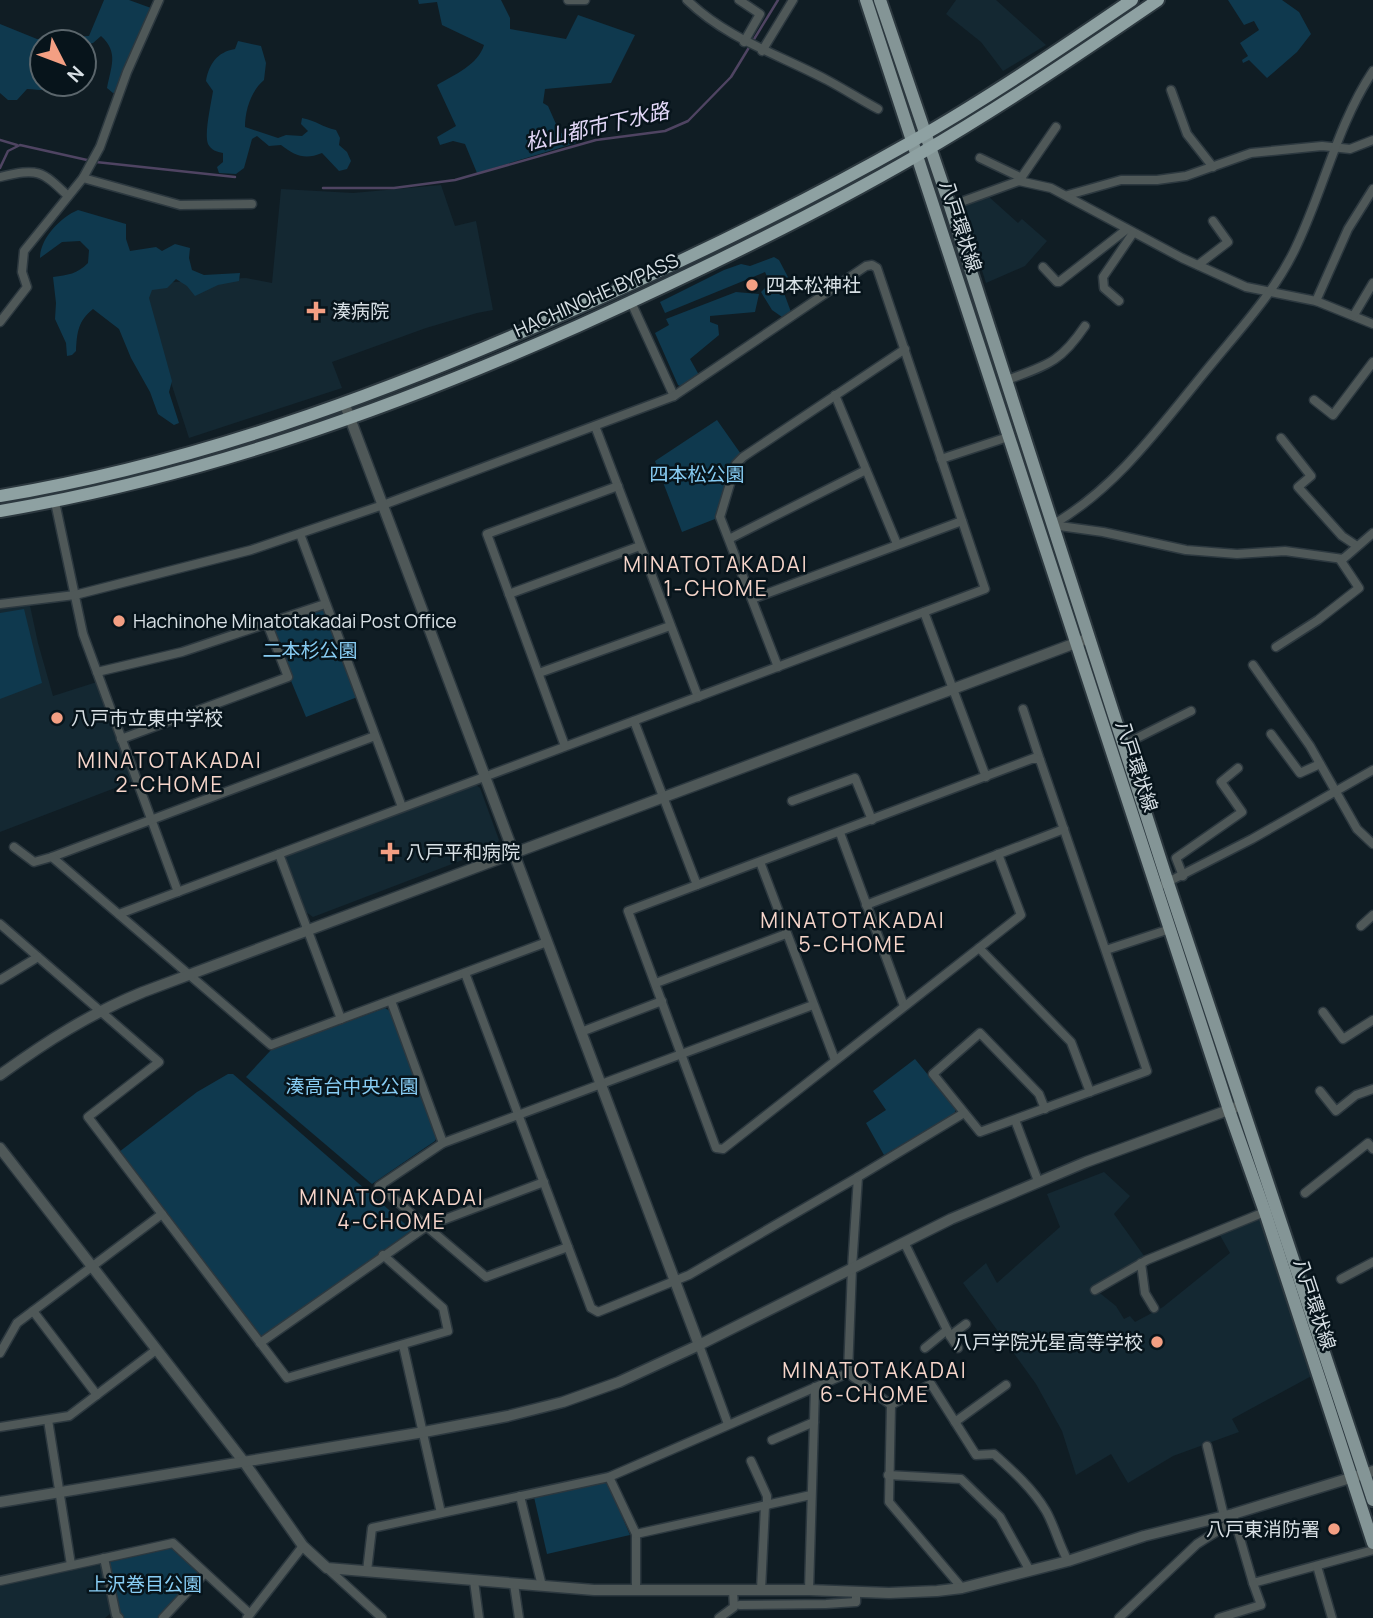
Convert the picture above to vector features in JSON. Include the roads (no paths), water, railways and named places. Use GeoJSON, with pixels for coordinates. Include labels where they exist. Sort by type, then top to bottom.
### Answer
{"type":"FeatureCollection","features":[{"type":"Feature","properties":{"kind":"highway","name":"HACHINOHE BYPASS"},"geometry":{"type":"LineString","coordinates":[[0,496],[119,473],[224,444],[345,405],[494,345],[621,288],[813,195],[912,142],[1062,48],[1132,0]]}},
{"type":"Feature","properties":{"kind":"highway","name":"HACHINOHE BYPASS"},"geometry":{"type":"LineString","coordinates":[[0,511],[55,502],[198,468],[350,418],[466,374],[631,302],[784,227],[931,148],[1066,63],[1158,0]]}},
{"type":"Feature","properties":{"kind":"main road","name":"八戸環状線"},"geometry":{"type":"LineString","coordinates":[[866,0],[1008,437],[1124,745],[1162,885],[1170,929],[1229,1110],[1271,1210],[1373,1500]]}},
{"type":"Feature","properties":{"kind":"main road","name":"八戸環状線"},"geometry":{"type":"LineString","coordinates":[[880,0],[1007,380],[1052,525],[1083,640],[1162,885],[1242,1105],[1271,1210]]}},
{"type":"Feature","properties":{"kind":"main road","name":"八戸環状線"},"geometry":{"type":"LineString","coordinates":[[1363,1474],[1373,1543]]}},
{"type":"Feature","properties":{"kind":"street"},"geometry":{"type":"LineString","coordinates":[[0,322],[27,287],[22,272],[24,251],[83,178],[100,147],[127,72],[159,0]]}},
{"type":"Feature","properties":{"kind":"street"},"geometry":{"type":"LineString","coordinates":[[568,0],[586,0]]}},
{"type":"Feature","properties":{"kind":"street"},"geometry":{"type":"LineString","coordinates":[[687,0],[744,42],[825,79],[878,110]]}},
{"type":"Feature","properties":{"kind":"street"},"geometry":{"type":"LineString","coordinates":[[739,0],[760,14],[744,42]]}},
{"type":"Feature","properties":{"kind":"street"},"geometry":{"type":"LineString","coordinates":[[762,51],[793,0]]}},
{"type":"Feature","properties":{"kind":"street"},"geometry":{"type":"LineString","coordinates":[[1052,525],[1115,477],[1271,291],[1295,250],[1360,90],[1373,71]]}},
{"type":"Feature","properties":{"kind":"street"},"geometry":{"type":"LineString","coordinates":[[1171,90],[1187,134],[1213,167]]}},
{"type":"Feature","properties":{"kind":"street"},"geometry":{"type":"LineString","coordinates":[[950,206],[1020,180],[1056,127]]}},
{"type":"Feature","properties":{"kind":"street"},"geometry":{"type":"LineString","coordinates":[[1068,195],[1121,180],[1157,180],[1186,176],[1251,153],[1290,147],[1350,149],[1373,140]]}},
{"type":"Feature","properties":{"kind":"street"},"geometry":{"type":"LineString","coordinates":[[980,158],[1020,180],[1068,195],[1130,231],[1246,287],[1316,301],[1373,324]]}},
{"type":"Feature","properties":{"kind":"street"},"geometry":{"type":"LineString","coordinates":[[0,177],[34,171],[47,177],[68,196]]}},
{"type":"Feature","properties":{"kind":"street"},"geometry":{"type":"LineString","coordinates":[[83,178],[180,205],[252,204]]}},
{"type":"Feature","properties":{"kind":"street"},"geometry":{"type":"LineString","coordinates":[[1316,301],[1348,229],[1373,189]]}},
{"type":"Feature","properties":{"kind":"street"},"geometry":{"type":"LineString","coordinates":[[1198,265],[1228,242],[1213,221]]}},
{"type":"Feature","properties":{"kind":"street"},"geometry":{"type":"LineString","coordinates":[[1043,267],[1059,282],[1130,231]]}},
{"type":"Feature","properties":{"kind":"street"},"geometry":{"type":"LineString","coordinates":[[1119,301],[1104,288],[1103,278],[1130,231]]}},
{"type":"Feature","properties":{"kind":"street"},"geometry":{"type":"LineString","coordinates":[[0,604],[75,595],[181,569],[300,534],[674,396],[866,266],[877,268],[985,589],[119,914]]}},
{"type":"Feature","properties":{"kind":"street"},"geometry":{"type":"LineString","coordinates":[[1354,315],[1373,283]]}},
{"type":"Feature","properties":{"kind":"street"},"geometry":{"type":"LineString","coordinates":[[631,302],[674,396]]}},
{"type":"Feature","properties":{"kind":"street"},"geometry":{"type":"LineString","coordinates":[[1007,380],[1045,367],[1071,346],[1085,326]]}},
{"type":"Feature","properties":{"kind":"street"},"geometry":{"type":"LineString","coordinates":[[778,667],[720,517],[736,464],[905,349]]}},
{"type":"Feature","properties":{"kind":"street"},"geometry":{"type":"LineString","coordinates":[[1314,400],[1333,415],[1373,362]]}},
{"type":"Feature","properties":{"kind":"street"},"geometry":{"type":"LineString","coordinates":[[835,395],[897,544]]}},
{"type":"Feature","properties":{"kind":"street"},"geometry":{"type":"LineString","coordinates":[[345,405],[729,1424]]}},
{"type":"Feature","properties":{"kind":"street"},"geometry":{"type":"LineString","coordinates":[[595,426],[698,697]]}},
{"type":"Feature","properties":{"kind":"street"},"geometry":{"type":"LineString","coordinates":[[942,459],[1008,437]]}},
{"type":"Feature","properties":{"kind":"street"},"geometry":{"type":"LineString","coordinates":[[1281,438],[1311,476],[1298,487],[1342,536],[1357,547]]}},
{"type":"Feature","properties":{"kind":"street"},"geometry":{"type":"LineString","coordinates":[[729,539],[866,470]]}},
{"type":"Feature","properties":{"kind":"street"},"geometry":{"type":"LineString","coordinates":[[565,746],[487,534],[618,486]]}},
{"type":"Feature","properties":{"kind":"street"},"geometry":{"type":"LineString","coordinates":[[55,502],[83,634],[178,891]]}},
{"type":"Feature","properties":{"kind":"street"},"geometry":{"type":"LineString","coordinates":[[752,599],[962,521]]}},
{"type":"Feature","properties":{"kind":"street"},"geometry":{"type":"LineString","coordinates":[[1052,525],[1103,531],[1186,550],[1237,554],[1285,551],[1343,559]]}},
{"type":"Feature","properties":{"kind":"street"},"geometry":{"type":"LineString","coordinates":[[1276,647],[1318,620],[1359,588],[1341,561],[1373,533]]}},
{"type":"Feature","properties":{"kind":"street"},"geometry":{"type":"LineString","coordinates":[[300,534],[402,807]]}},
{"type":"Feature","properties":{"kind":"street"},"geometry":{"type":"LineString","coordinates":[[509,594],[640,546]]}},
{"type":"Feature","properties":{"kind":"street"},"geometry":{"type":"LineString","coordinates":[[97,672],[182,652],[325,604]]}},
{"type":"Feature","properties":{"kind":"street"},"geometry":{"type":"LineString","coordinates":[[924,612],[986,776]]}},
{"type":"Feature","properties":{"kind":"street"},"geometry":{"type":"LineString","coordinates":[[121,739],[288,677],[267,623]]}},
{"type":"Feature","properties":{"kind":"street"},"geometry":{"type":"LineString","coordinates":[[539,673],[670,626]]}},
{"type":"Feature","properties":{"kind":"street"},"geometry":{"type":"LineString","coordinates":[[0,1075],[56,1035],[100,1010],[513,852],[1083,640]]}},
{"type":"Feature","properties":{"kind":"street"},"geometry":{"type":"LineString","coordinates":[[1253,665],[1320,764],[1357,829],[1373,844]]}},
{"type":"Feature","properties":{"kind":"street"},"geometry":{"type":"LineString","coordinates":[[1023,709],[1147,1071],[1090,1092],[1045,1109],[1015,1120],[980,1132],[933,1074],[980,1033],[1039,1094],[1045,1109]]}},
{"type":"Feature","properties":{"kind":"street"},"geometry":{"type":"LineString","coordinates":[[1124,745],[1191,711]]}},
{"type":"Feature","properties":{"kind":"street"},"geometry":{"type":"LineString","coordinates":[[634,721],[697,885]]}},
{"type":"Feature","properties":{"kind":"street"},"geometry":{"type":"LineString","coordinates":[[1271,734],[1300,773],[1320,764]]}},
{"type":"Feature","properties":{"kind":"street"},"geometry":{"type":"LineString","coordinates":[[14,847],[34,862],[52,857],[375,736]]}},
{"type":"Feature","properties":{"kind":"street"},"geometry":{"type":"LineString","coordinates":[[998,854],[1021,915],[723,1149],[716,1148],[628,911],[1034,758],[1040,760]]}},
{"type":"Feature","properties":{"kind":"street"},"geometry":{"type":"LineString","coordinates":[[1183,876],[1176,858],[1242,812],[1221,782],[1238,768]]}},
{"type":"Feature","properties":{"kind":"street"},"geometry":{"type":"LineString","coordinates":[[1162,885],[1373,771]]}},
{"type":"Feature","properties":{"kind":"street"},"geometry":{"type":"LineString","coordinates":[[792,801],[855,778],[872,820]]}},
{"type":"Feature","properties":{"kind":"street"},"geometry":{"type":"LineString","coordinates":[[866,905],[1063,829]]}},
{"type":"Feature","properties":{"kind":"street"},"geometry":{"type":"LineString","coordinates":[[840,833],[904,1006]]}},
{"type":"Feature","properties":{"kind":"street"},"geometry":{"type":"LineString","coordinates":[[279,854],[341,1019]]}},
{"type":"Feature","properties":{"kind":"street"},"geometry":{"type":"LineString","coordinates":[[52,857],[271,1045],[547,942]]}},
{"type":"Feature","properties":{"kind":"street"},"geometry":{"type":"LineString","coordinates":[[760,862],[835,1060]]}},
{"type":"Feature","properties":{"kind":"street"},"geometry":{"type":"LineString","coordinates":[[1361,926],[1373,915]]}},
{"type":"Feature","properties":{"kind":"street"},"geometry":{"type":"LineString","coordinates":[[0,924],[159,1062],[88,1117],[287,1378],[448,1331],[443,1308],[383,1255]]}},
{"type":"Feature","properties":{"kind":"street"},"geometry":{"type":"LineString","coordinates":[[1106,950],[1170,929]]}},
{"type":"Feature","properties":{"kind":"street"},"geometry":{"type":"LineString","coordinates":[[656,983],[786,934]]}},
{"type":"Feature","properties":{"kind":"street"},"geometry":{"type":"LineString","coordinates":[[979,948],[1071,1042],[1090,1092]]}},
{"type":"Feature","properties":{"kind":"street"},"geometry":{"type":"LineString","coordinates":[[0,980],[38,957]]}},
{"type":"Feature","properties":{"kind":"street"},"geometry":{"type":"LineString","coordinates":[[465,973],[568,1247],[592,1308],[598,1312],[675,1281],[964,1113]]}},
{"type":"Feature","properties":{"kind":"street"},"geometry":{"type":"LineString","coordinates":[[391,1001],[443,1143]]}},
{"type":"Feature","properties":{"kind":"street"},"geometry":{"type":"LineString","coordinates":[[581,1032],[662,1001]]}},
{"type":"Feature","properties":{"kind":"street"},"geometry":{"type":"LineString","coordinates":[[568,1247],[486,1277],[380,1186],[443,1143],[813,1005]]}},
{"type":"Feature","properties":{"kind":"street"},"geometry":{"type":"LineString","coordinates":[[1323,1012],[1343,1039],[1373,1020]]}},
{"type":"Feature","properties":{"kind":"street"},"geometry":{"type":"LineString","coordinates":[[1320,1091],[1336,1111],[1356,1095],[1373,1089]]}},
{"type":"Feature","properties":{"kind":"street"},"geometry":{"type":"LineString","coordinates":[[0,1502],[424,1432],[563,1402],[619,1382],[699,1345],[904,1242],[1038,1181],[1242,1105]]}},
{"type":"Feature","properties":{"kind":"street"},"geometry":{"type":"LineString","coordinates":[[1015,1120],[1038,1181]]}},
{"type":"Feature","properties":{"kind":"street"},"geometry":{"type":"LineString","coordinates":[[1305,1193],[1368,1143],[1373,1149]]}},
{"type":"Feature","properties":{"kind":"street"},"geometry":{"type":"LineString","coordinates":[[0,1148],[244,1462],[303,1546],[382,1618]]}},
{"type":"Feature","properties":{"kind":"street"},"geometry":{"type":"LineString","coordinates":[[848,1373],[858,1177]]}},
{"type":"Feature","properties":{"kind":"street"},"geometry":{"type":"LineString","coordinates":[[260,1343],[427,1226],[544,1182]]}},
{"type":"Feature","properties":{"kind":"street"},"geometry":{"type":"LineString","coordinates":[[1095,1290],[1141,1262],[1271,1210]]}},
{"type":"Feature","properties":{"kind":"street"},"geometry":{"type":"LineString","coordinates":[[0,1353],[17,1322],[162,1214]]}},
{"type":"Feature","properties":{"kind":"street"},"geometry":{"type":"LineString","coordinates":[[904,1242],[958,1348]]}},
{"type":"Feature","properties":{"kind":"street"},"geometry":{"type":"LineString","coordinates":[[1141,1262],[1145,1293],[1154,1308]]}},
{"type":"Feature","properties":{"kind":"street"},"geometry":{"type":"LineString","coordinates":[[1341,1279],[1373,1262]]}},
{"type":"Feature","properties":{"kind":"street"},"geometry":{"type":"LineString","coordinates":[[33,1311],[97,1395]]}},
{"type":"Feature","properties":{"kind":"street"},"geometry":{"type":"LineString","coordinates":[[925,1348],[966,1324]]}},
{"type":"Feature","properties":{"kind":"street"},"geometry":{"type":"LineString","coordinates":[[403,1345],[441,1513]]}},
{"type":"Feature","properties":{"kind":"street"},"geometry":{"type":"LineString","coordinates":[[0,1427],[69,1416],[156,1350]]}},
{"type":"Feature","properties":{"kind":"street"},"geometry":{"type":"LineString","coordinates":[[367,1571],[372,1528],[609,1477],[848,1373]]}},
{"type":"Feature","properties":{"kind":"street"},"geometry":{"type":"LineString","coordinates":[[848,1373],[891,1405]]}},
{"type":"Feature","properties":{"kind":"street"},"geometry":{"type":"LineString","coordinates":[[891,1405],[931,1384],[976,1455],[995,1454],[1028,1486],[1046,1512],[1068,1561]]}},
{"type":"Feature","properties":{"kind":"street"},"geometry":{"type":"LineString","coordinates":[[954,1422],[1006,1385]]}},
{"type":"Feature","properties":{"kind":"street"},"geometry":{"type":"LineString","coordinates":[[809,1590],[815,1387]]}},
{"type":"Feature","properties":{"kind":"street"},"geometry":{"type":"LineString","coordinates":[[891,1405],[889,1502],[962,1588]]}},
{"type":"Feature","properties":{"kind":"street"},"geometry":{"type":"LineString","coordinates":[[48,1420],[71,1566]]}},
{"type":"Feature","properties":{"kind":"street"},"geometry":{"type":"LineString","coordinates":[[772,1440],[814,1422]]}},
{"type":"Feature","properties":{"kind":"street"},"geometry":{"type":"LineString","coordinates":[[1207,1447],[1261,1605],[1219,1618]]}},
{"type":"Feature","properties":{"kind":"street"},"geometry":{"type":"LineString","coordinates":[[751,1461],[767,1496],[761,1590]]}},
{"type":"Feature","properties":{"kind":"street"},"geometry":{"type":"LineString","coordinates":[[327,1568],[594,1590],[809,1590],[889,1593],[962,1588],[1068,1561],[1144,1536],[1229,1515],[1363,1474]]}},
{"type":"Feature","properties":{"kind":"street"},"geometry":{"type":"LineString","coordinates":[[888,1475],[961,1479],[1000,1517],[1030,1571]]}},
{"type":"Feature","properties":{"kind":"street"},"geometry":{"type":"LineString","coordinates":[[609,1477],[636,1534],[636,1589]]}},
{"type":"Feature","properties":{"kind":"street"},"geometry":{"type":"LineString","coordinates":[[636,1534],[811,1495]]}},
{"type":"Feature","properties":{"kind":"street"},"geometry":{"type":"LineString","coordinates":[[520,1496],[542,1586]]}},
{"type":"Feature","properties":{"kind":"street"},"geometry":{"type":"LineString","coordinates":[[1119,1618],[1197,1544],[1227,1525],[1229,1515]]}},
{"type":"Feature","properties":{"kind":"street"},"geometry":{"type":"LineString","coordinates":[[0,1581],[173,1544],[248,1616],[303,1546]]}},
{"type":"Feature","properties":{"kind":"street"},"geometry":{"type":"LineString","coordinates":[[1253,1583],[1373,1550]]}},
{"type":"Feature","properties":{"kind":"street"},"geometry":{"type":"LineString","coordinates":[[104,1558],[115,1617]]}},
{"type":"Feature","properties":{"kind":"street"},"geometry":{"type":"LineString","coordinates":[[1317,1566],[1332,1618]]}},
{"type":"Feature","properties":{"kind":"street"},"geometry":{"type":"LineString","coordinates":[[163,1618],[205,1573]]}},
{"type":"Feature","properties":{"kind":"street"},"geometry":{"type":"LineString","coordinates":[[474,1581],[479,1618]]}},
{"type":"Feature","properties":{"kind":"street"},"geometry":{"type":"LineString","coordinates":[[514,1584],[519,1618]]}},
{"type":"Feature","properties":{"kind":"street"},"geometry":{"type":"LineString","coordinates":[[719,1618],[734,1607],[733,1591]]}},
{"type":"Feature","properties":{"kind":"street"},"geometry":{"type":"LineString","coordinates":[[740,1605],[856,1601],[856,1592]]}},
{"type":"Feature","properties":{"kind":"waterway","name":"松山都市下水路"},"geometry":{"type":"LineString","coordinates":[[323,188],[394,188],[455,180],[596,140],[665,131],[688,121],[731,77],[778,0]]}},
{"type":"Feature","properties":{"kind":"waterway"},"geometry":{"type":"LineString","coordinates":[[0,140],[17,145]]}},
{"type":"Feature","properties":{"kind":"waterway","name":"松山都市下水路"},"geometry":{"type":"LineString","coordinates":[[0,168],[8,151],[20,145],[96,162],[235,177]]}},
{"type":"Feature","properties":{"kind":"place","name":"四本松神社"},"geometry":{"type":"Point","coordinates":[752,285]}},
{"type":"Feature","properties":{"kind":"place","name":"湊病院"},"geometry":{"type":"Point","coordinates":[316,311]}},
{"type":"Feature","properties":{"kind":"place","name":"Hachinohe Minatotakadai Post Office"},"geometry":{"type":"Point","coordinates":[119,621]}},
{"type":"Feature","properties":{"kind":"place","name":"八戸市立東中学校"},"geometry":{"type":"Point","coordinates":[57,718]}},
{"type":"Feature","properties":{"kind":"place","name":"八戸平和病院"},"geometry":{"type":"Point","coordinates":[390,852]}},
{"type":"Feature","properties":{"kind":"place","name":"八戸学院光星高等学校"},"geometry":{"type":"Point","coordinates":[1157,1342]}},
{"type":"Feature","properties":{"kind":"place","name":"八戸東消防署"},"geometry":{"type":"Point","coordinates":[1334,1529]}},
{"type":"Feature","properties":{"kind":"district","name":"MINATOTAKADAI 1-CHOME"},"geometry":{"type":"Point","coordinates":[716,577]}},
{"type":"Feature","properties":{"kind":"district","name":"MINATOTAKADAI 2-CHOME"},"geometry":{"type":"Point","coordinates":[170,773]}},
{"type":"Feature","properties":{"kind":"district","name":"MINATOTAKADAI 5-CHOME"},"geometry":{"type":"Point","coordinates":[853,933]}},
{"type":"Feature","properties":{"kind":"district","name":"MINATOTAKADAI 4-CHOME"},"geometry":{"type":"Point","coordinates":[392,1210]}},
{"type":"Feature","properties":{"kind":"district","name":"MINATOTAKADAI 6-CHOME"},"geometry":{"type":"Point","coordinates":[875,1383]}},
{"type":"Feature","properties":{"kind":"park label","name":"四本松公園"},"geometry":{"type":"Point","coordinates":[697,474]}},
{"type":"Feature","properties":{"kind":"park label","name":"二本杉公園"},"geometry":{"type":"Point","coordinates":[310,650]}},
{"type":"Feature","properties":{"kind":"park label","name":"湊高台中央公園"},"geometry":{"type":"Point","coordinates":[352,1086]}},
{"type":"Feature","properties":{"kind":"park label","name":"上沢巻目公園"},"geometry":{"type":"Point","coordinates":[145,1584]}}]}
